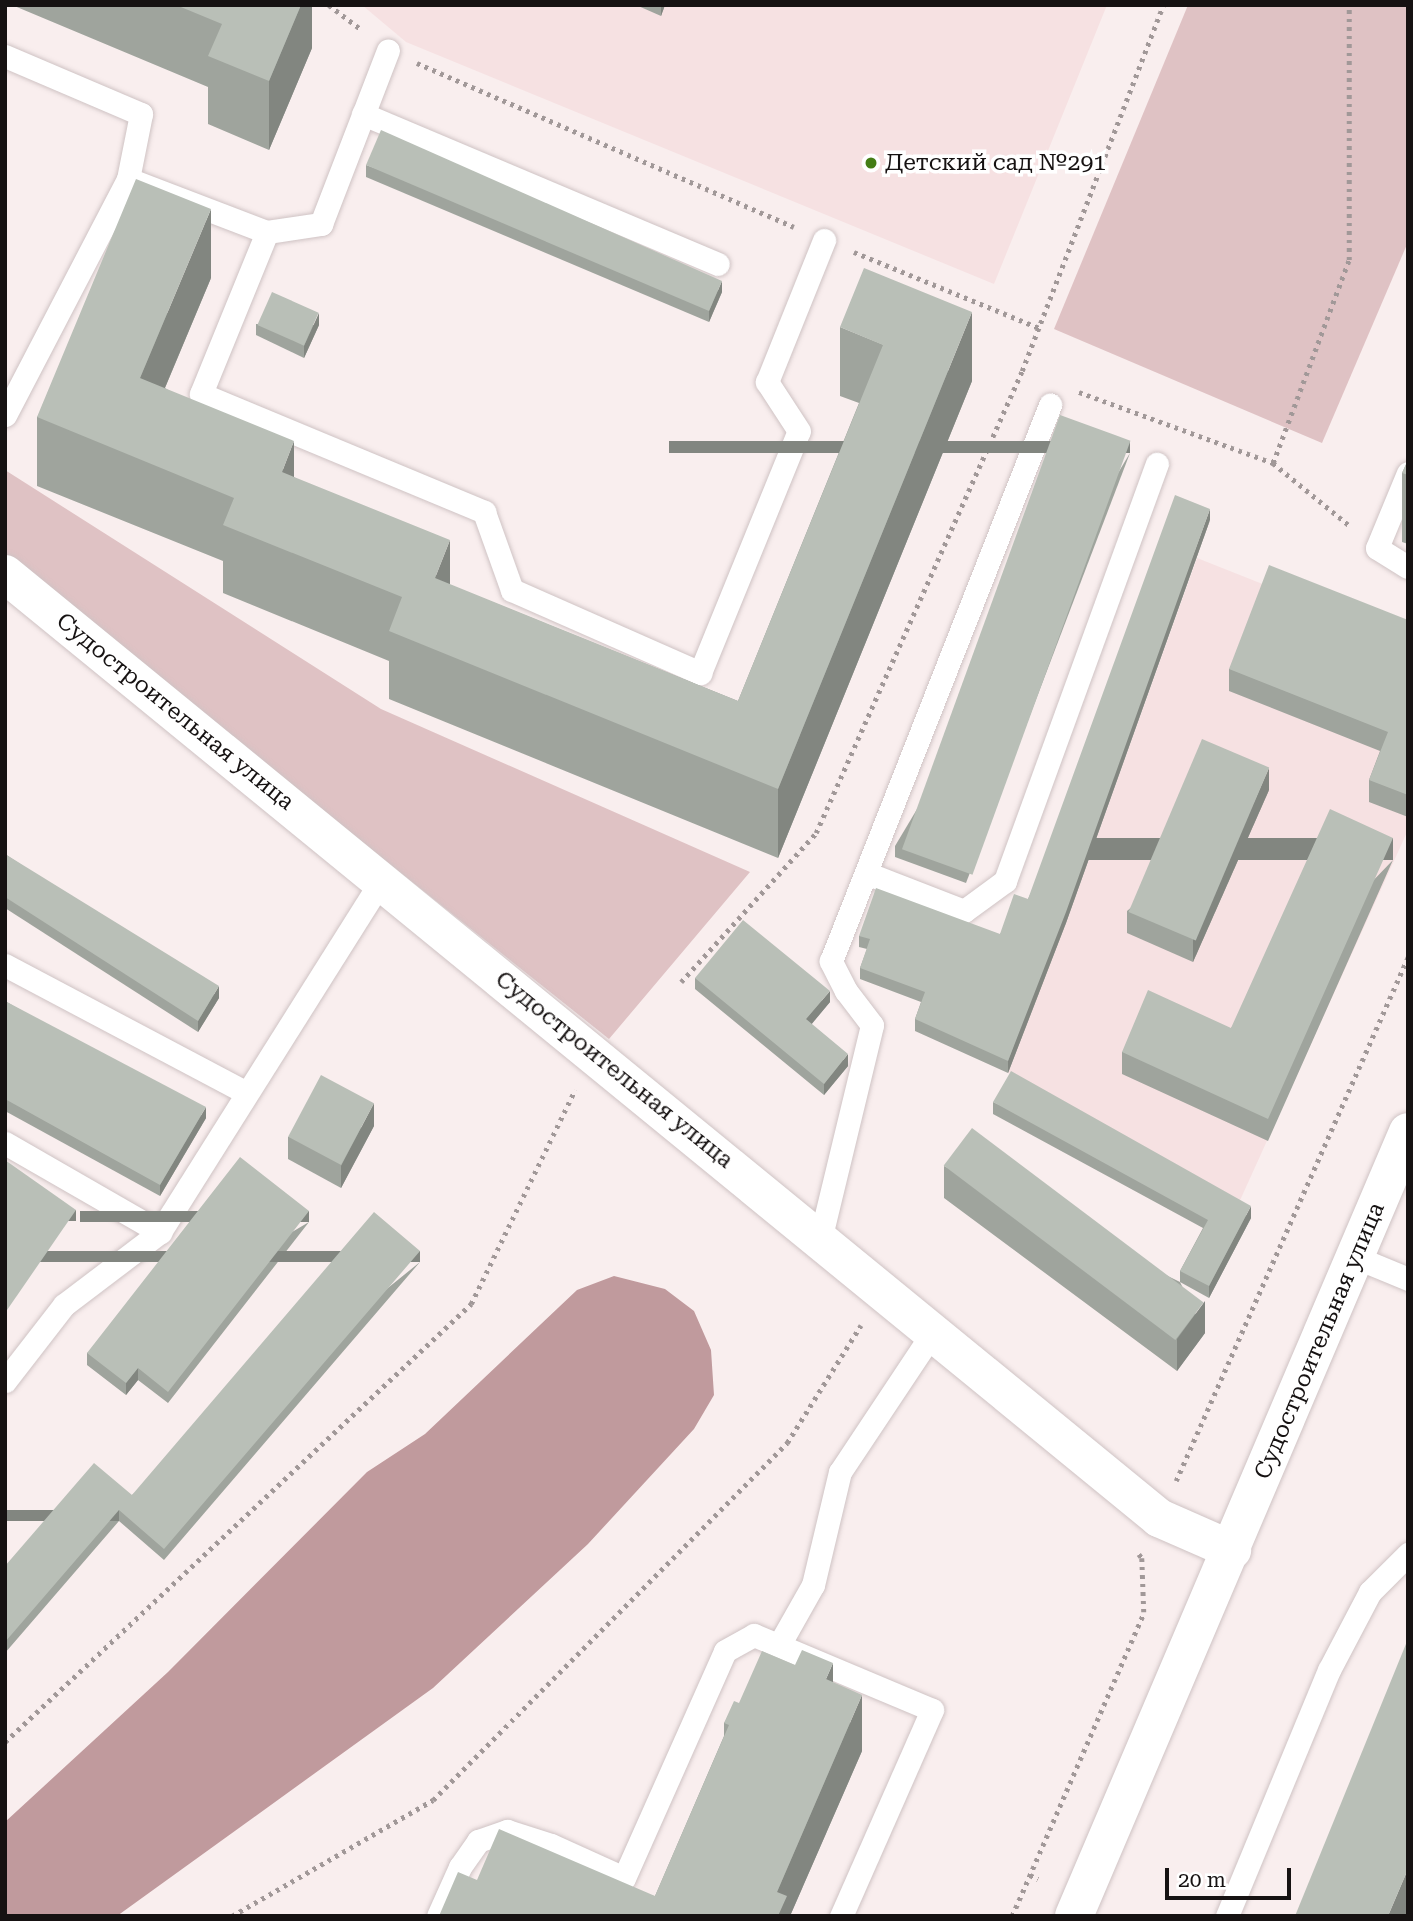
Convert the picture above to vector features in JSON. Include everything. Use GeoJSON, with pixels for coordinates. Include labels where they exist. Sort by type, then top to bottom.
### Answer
{"type":"FeatureCollection","features":[{"type":"Feature","properties":{"kind":"street","name":"Судостроительная улица"},"geometry":{"type":"LineString","coordinates":[[5,574],[1160,1518],[1232,1550]]}},
{"type":"Feature","properties":{"kind":"street","name":"Судостроительная улица"},"geometry":{"type":"LineString","coordinates":[[1074,1916],[1408,1132]]}},
{"type":"Feature","properties":{"kind":"lane"},"geometry":{"type":"LineString","coordinates":[[128,179],[267,232],[321,224],[388,50]]}},
{"type":"Feature","properties":{"kind":"lane"},"geometry":{"type":"LineString","coordinates":[[5,56],[141,114],[128,179],[5,415]]}},
{"type":"Feature","properties":{"kind":"lane"},"geometry":{"type":"LineString","coordinates":[[363,114],[718,264]]}},
{"type":"Feature","properties":{"kind":"lane"},"geometry":{"type":"LineString","coordinates":[[267,232],[201,394],[484,512],[512,590],[700,673],[799,430],[767,382],[824,240]]}},
{"type":"Feature","properties":{"kind":"lane"},"geometry":{"type":"LineString","coordinates":[[820,1240],[872,1025],[846,990],[831,961],[1050,405]]}},
{"type":"Feature","properties":{"kind":"lane"},"geometry":{"type":"LineString","coordinates":[[866,873],[964,911],[1005,881],[1157,464]]}},
{"type":"Feature","properties":{"kind":"lane"},"geometry":{"type":"LineString","coordinates":[[1408,473],[1377,548],[1408,567]]}},
{"type":"Feature","properties":{"kind":"lane"},"geometry":{"type":"LineString","coordinates":[[5,1381],[64,1305],[160,1231],[245,1092],[382,880]]}},
{"type":"Feature","properties":{"kind":"lane"},"geometry":{"type":"LineString","coordinates":[[5,965],[245,1092]]}},
{"type":"Feature","properties":{"kind":"lane"},"geometry":{"type":"LineString","coordinates":[[5,1143],[160,1231]]}},
{"type":"Feature","properties":{"kind":"lane"},"geometry":{"type":"LineString","coordinates":[[1355,1257],[1408,1279]]}},
{"type":"Feature","properties":{"kind":"lane"},"geometry":{"type":"LineString","coordinates":[[779,1645],[813,1585],[840,1472],[933,1332]]}},
{"type":"Feature","properties":{"kind":"lane"},"geometry":{"type":"LineString","coordinates":[[1227,1916],[1329,1670],[1370,1592],[1408,1554]]}},
{"type":"Feature","properties":{"kind":"lane"},"geometry":{"type":"LineString","coordinates":[[438,1916],[460,1867],[478,1841],[507,1831],[551,1845],[624,1878],[725,1651],[754,1635],[932,1710],[841,1916]]}},
{"type":"Feature","properties":{"kind":"path"},"geometry":{"type":"LineString","coordinates":[[329,5],[388,50],[824,240],[1039,326]]}},
{"type":"Feature","properties":{"kind":"path"},"geometry":{"type":"LineString","coordinates":[[681,982],[816,833],[1022,371],[1163,5]]}},
{"type":"Feature","properties":{"kind":"path"},"geometry":{"type":"LineString","coordinates":[[1273,463],[1349,260],[1349,5]]}},
{"type":"Feature","properties":{"kind":"path"},"geometry":{"type":"LineString","coordinates":[[1022,371],[1035,376]]}},
{"type":"Feature","properties":{"kind":"path"},"geometry":{"type":"LineString","coordinates":[[1072,390],[1273,463],[1377,548]]}},
{"type":"Feature","properties":{"kind":"path"},"geometry":{"type":"LineString","coordinates":[[1012,1916],[1144,1612],[1142,1558],[1408,957]]}},
{"type":"Feature","properties":{"kind":"path"},"geometry":{"type":"LineString","coordinates":[[5,1742],[471,1304],[579,1082]]}},
{"type":"Feature","properties":{"kind":"path"},"geometry":{"type":"LineString","coordinates":[[232,1916],[433,1800],[787,1443],[864,1320]]}},
{"type":"Feature","properties":{"kind":"path"},"geometry":{"type":"LineString","coordinates":[[1030,1875],[1038,1879]]}},
{"type":"Feature","properties":{"kind":"shaded area","name":"Детский сад №291"},"geometry":{"type":"Polygon","coordinates":[[[362,5],[1107,5],[994,284],[406,42],[362,5]]]}},
{"type":"Feature","properties":{"kind":"shaded area"},"geometry":{"type":"Polygon","coordinates":[[[1188,5],[1408,5],[1408,242],[1322,443],[1054,329],[1188,5]]]}},
{"type":"Feature","properties":{"kind":"shaded area"},"geometry":{"type":"Polygon","coordinates":[[[5,470],[381,709],[750,872],[609,1039],[5,557],[5,470]]]}},
{"type":"Feature","properties":{"kind":"shaded area"},"geometry":{"type":"Polygon","coordinates":[[[1197,558],[1408,642],[1408,830],[1237,1207],[1008,1073],[1066,923],[1197,558]]]}},
{"type":"Feature","properties":{"kind":"shaded area"},"geometry":{"type":"Polygon","coordinates":[[[614,1276],[665,1289],[694,1311],[711,1350],[714,1395],[694,1429],[588,1544],[433,1688],[117,1916],[5,1916],[5,1822],[168,1672],[367,1472],[425,1434],[577,1290],[614,1276]]]}},
{"type":"Feature","properties":{"kind":"building"},"geometry":{"type":"Polygon","coordinates":[[[176,5],[301,5],[269,81],[208,56],[222,24],[176,5]]]}},
{"type":"Feature","properties":{"kind":"building"},"geometry":{"type":"Polygon","coordinates":[[[381,130],[722,281],[709,311],[366,165],[381,130]]]}},
{"type":"Feature","properties":{"kind":"building"},"geometry":{"type":"Polygon","coordinates":[[[136,179],[211,209],[140,378],[294,441],[282,472],[450,540],[435,578],[738,701],[883,345],[840,327],[864,268],[972,312],[778,789],[389,631],[402,597],[223,525],[234,498],[37,417],[136,179]]]}},
{"type":"Feature","properties":{"kind":"building"},"geometry":{"type":"Polygon","coordinates":[[[272,292],[319,313],[304,346],[257,325],[272,292]]]}},
{"type":"Feature","properties":{"kind":"building"},"geometry":{"type":"Polygon","coordinates":[[[1060,415],[1130,441],[972,875],[902,849],[1060,415]]]}},
{"type":"Feature","properties":{"kind":"building"},"geometry":{"type":"Polygon","coordinates":[[[1408,460],[1408,475],[1402,473],[1408,460]]]}},
{"type":"Feature","properties":{"kind":"building"},"geometry":{"type":"Polygon","coordinates":[[[1175,495],[1210,509],[1066,912],[1008,1061],[915,1019],[925,992],[860,968],[870,939],[859,936],[876,888],[1000,934],[1014,894],[1028,899],[1175,495]]]}},
{"type":"Feature","properties":{"kind":"building"},"geometry":{"type":"Polygon","coordinates":[[[1269,565],[1408,620],[1408,795],[1369,780],[1388,732],[1229,669],[1269,565]]]}},
{"type":"Feature","properties":{"kind":"building"},"geometry":{"type":"Polygon","coordinates":[[[1202,739],[1269,768],[1196,941],[1129,912],[1202,739]]]}},
{"type":"Feature","properties":{"kind":"building"},"geometry":{"type":"Polygon","coordinates":[[[1330,809],[1393,838],[1268,1119],[1122,1052],[1148,990],[1231,1028],[1330,809]]]}},
{"type":"Feature","properties":{"kind":"building"},"geometry":{"type":"Polygon","coordinates":[[[5,854],[219,986],[198,1021],[5,897],[5,854]]]}},
{"type":"Feature","properties":{"kind":"building"},"geometry":{"type":"Polygon","coordinates":[[[743,920],[830,991],[806,1019],[848,1054],[824,1084],[695,978],[743,920]]]}},
{"type":"Feature","properties":{"kind":"building"},"geometry":{"type":"Polygon","coordinates":[[[5,1001],[206,1107],[160,1185],[5,1099],[5,1001]]]}},
{"type":"Feature","properties":{"kind":"building"},"geometry":{"type":"Polygon","coordinates":[[[1011,1071],[1251,1206],[1209,1286],[1180,1271],[1208,1220],[993,1102],[1011,1071]]]}},
{"type":"Feature","properties":{"kind":"building"},"geometry":{"type":"Polygon","coordinates":[[[321,1075],[374,1103],[341,1165],[288,1137],[321,1075]]]}},
{"type":"Feature","properties":{"kind":"building"},"geometry":{"type":"Polygon","coordinates":[[[972,1128],[1204,1303],[1175,1340],[944,1166],[972,1128]]]}},
{"type":"Feature","properties":{"kind":"building"},"geometry":{"type":"Polygon","coordinates":[[[240,1157],[309,1211],[168,1392],[138,1368],[126,1383],[87,1353],[240,1157]]]}},
{"type":"Feature","properties":{"kind":"building"},"geometry":{"type":"Polygon","coordinates":[[[5,1160],[76,1210],[5,1313],[5,1160]]]}},
{"type":"Feature","properties":{"kind":"building"},"geometry":{"type":"Polygon","coordinates":[[[374,1212],[420,1251],[164,1549],[119,1510],[5,1642],[5,1566],[94,1463],[132,1495],[374,1212]]]}},
{"type":"Feature","properties":{"kind":"building"},"geometry":{"type":"Polygon","coordinates":[[[1408,1639],[1408,1869],[1388,1916],[1295,1916],[1408,1639]]]}},
{"type":"Feature","properties":{"kind":"building"},"geometry":{"type":"Polygon","coordinates":[[[802,1650],[833,1663],[826,1679],[862,1695],[777,1892],[787,1896],[778,1916],[439,1916],[458,1872],[477,1880],[499,1829],[655,1896],[729,1725],[724,1723],[734,1701],[739,1703],[762,1651],[795,1665],[802,1650]]]}},
{"type":"Feature","properties":{"kind":"place","name":"Детский сад №291"},"geometry":{"type":"Point","coordinates":[871,163]}}]}
